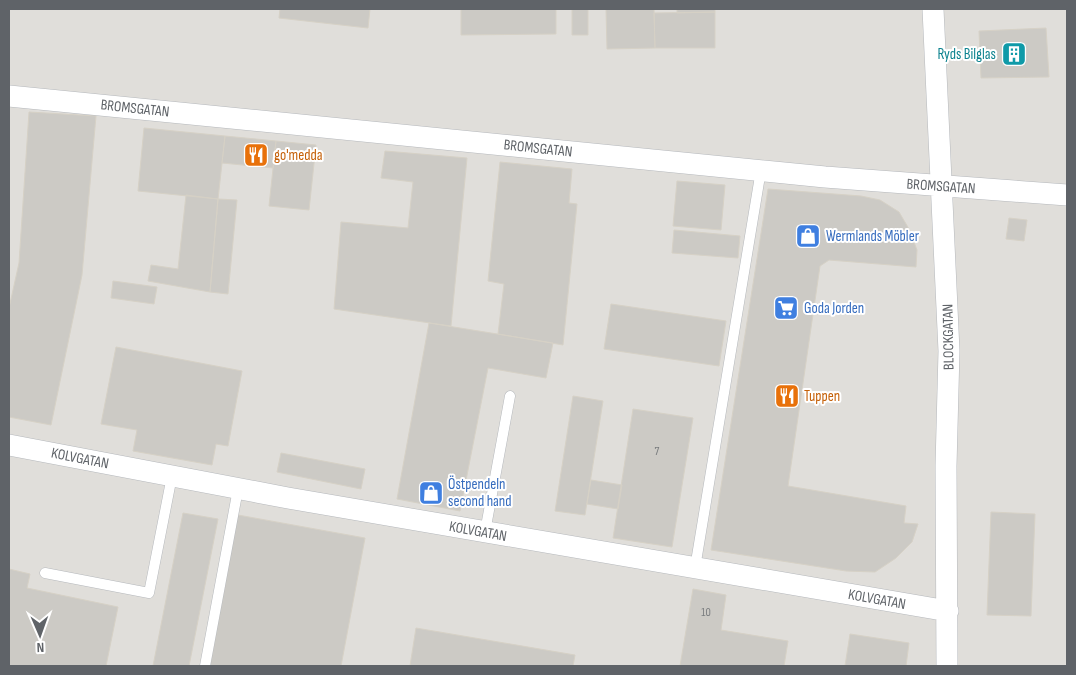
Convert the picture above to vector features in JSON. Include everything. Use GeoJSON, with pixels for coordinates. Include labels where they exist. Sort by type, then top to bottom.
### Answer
{"type":"FeatureCollection","features":[{"type":"Feature","properties":{"kind":"street","name":"BLOCKGATAN"},"geometry":{"type":"LineString","coordinates":[[933,9],[943,186],[949,351],[946,466],[948,666]]}},
{"type":"Feature","properties":{"kind":"street","name":"BROMSGATAN"},"geometry":{"type":"LineString","coordinates":[[9,96],[761,170],[943,186],[1067,194]]}},
{"type":"Feature","properties":{"kind":"street","name":"KOLVGATAN"},"geometry":{"type":"LineString","coordinates":[[9,445],[238,489],[948,611]]}},
{"type":"Feature","properties":{"kind":"lane"},"geometry":{"type":"LineString","coordinates":[[695,568],[761,170]]}},
{"type":"Feature","properties":{"kind":"lane"},"geometry":{"type":"LineString","coordinates":[[485,532],[510,396]]}},
{"type":"Feature","properties":{"kind":"lane"},"geometry":{"type":"LineString","coordinates":[[45,574],[150,593],[172,476]]}},
{"type":"Feature","properties":{"kind":"lane"},"geometry":{"type":"LineString","coordinates":[[205,666],[238,489]]}},
{"type":"Feature","properties":{"kind":"shaded area"},"geometry":{"type":"Polygon","coordinates":[[[9,9],[1067,9],[1067,666],[9,666],[9,9]]]}},
{"type":"Feature","properties":{"kind":"building"},"geometry":{"type":"Polygon","coordinates":[[[280,9],[370,9],[368,28],[279,18],[280,9]]]}},
{"type":"Feature","properties":{"kind":"building"},"geometry":{"type":"Polygon","coordinates":[[[461,9],[556,9],[556,34],[461,35],[461,9]]]}},
{"type":"Feature","properties":{"kind":"building"},"geometry":{"type":"Polygon","coordinates":[[[572,9],[588,9],[588,35],[572,35],[572,9]]]}},
{"type":"Feature","properties":{"kind":"building"},"geometry":{"type":"Polygon","coordinates":[[[606,9],[654,9],[655,48],[607,49],[606,9]]]}},
{"type":"Feature","properties":{"kind":"building"},"geometry":{"type":"Polygon","coordinates":[[[677,9],[715,9],[715,12],[677,13],[677,9]]]}},
{"type":"Feature","properties":{"kind":"building"},"geometry":{"type":"Polygon","coordinates":[[[715,12],[715,48],[655,48],[654,13],[715,12]]]}},
{"type":"Feature","properties":{"kind":"building","name":"Ryds Bilglas"},"geometry":{"type":"Polygon","coordinates":[[[1046,28],[1049,77],[981,78],[979,31],[1046,28]]]}},
{"type":"Feature","properties":{"kind":"building"},"geometry":{"type":"Polygon","coordinates":[[[29,112],[96,116],[82,275],[51,425],[9,417],[9,308],[19,263],[29,112]]]}},
{"type":"Feature","properties":{"kind":"building"},"geometry":{"type":"Polygon","coordinates":[[[144,128],[225,136],[218,199],[138,191],[144,128]]]}},
{"type":"Feature","properties":{"kind":"building"},"geometry":{"type":"Polygon","coordinates":[[[225,136],[276,141],[273,168],[222,163],[225,136]]]}},
{"type":"Feature","properties":{"kind":"building"},"geometry":{"type":"Polygon","coordinates":[[[276,141],[316,145],[309,210],[269,206],[276,141]]]}},
{"type":"Feature","properties":{"kind":"building"},"geometry":{"type":"Polygon","coordinates":[[[385,151],[467,158],[451,326],[334,309],[341,222],[408,228],[413,182],[381,178],[385,151]]]}},
{"type":"Feature","properties":{"kind":"building"},"geometry":{"type":"Polygon","coordinates":[[[500,162],[572,169],[569,203],[577,204],[563,345],[498,334],[504,284],[488,281],[500,162]]]}},
{"type":"Feature","properties":{"kind":"building"},"geometry":{"type":"Polygon","coordinates":[[[677,181],[725,185],[721,230],[673,226],[677,181]]]}},
{"type":"Feature","properties":{"kind":"building"},"geometry":{"type":"Polygon","coordinates":[[[768,189],[861,196],[880,200],[899,212],[909,229],[917,250],[916,267],[829,260],[820,266],[788,486],[906,506],[904,523],[918,524],[912,542],[896,558],[875,572],[846,571],[711,550],[768,189]]]}},
{"type":"Feature","properties":{"kind":"building"},"geometry":{"type":"Polygon","coordinates":[[[186,195],[218,199],[210,292],[148,281],[151,265],[178,269],[186,195]]]}},
{"type":"Feature","properties":{"kind":"building"},"geometry":{"type":"Polygon","coordinates":[[[218,199],[237,200],[228,294],[210,292],[218,199]]]}},
{"type":"Feature","properties":{"kind":"building"},"geometry":{"type":"Polygon","coordinates":[[[1009,218],[1027,220],[1024,241],[1006,239],[1009,218]]]}},
{"type":"Feature","properties":{"kind":"building"},"geometry":{"type":"Polygon","coordinates":[[[674,230],[740,236],[738,258],[672,253],[674,230]]]}},
{"type":"Feature","properties":{"kind":"building"},"geometry":{"type":"Polygon","coordinates":[[[113,281],[157,287],[154,304],[111,298],[113,281]]]}},
{"type":"Feature","properties":{"kind":"building"},"geometry":{"type":"Polygon","coordinates":[[[611,304],[726,321],[719,366],[604,349],[611,304]]]}},
{"type":"Feature","properties":{"kind":"building"},"geometry":{"type":"Polygon","coordinates":[[[429,323],[553,343],[546,378],[488,368],[460,511],[397,499],[429,323]]]}},
{"type":"Feature","properties":{"kind":"building"},"geometry":{"type":"Polygon","coordinates":[[[116,347],[242,371],[228,446],[216,444],[212,465],[133,451],[137,430],[101,424],[116,347]]]}},
{"type":"Feature","properties":{"kind":"building"},"geometry":{"type":"Polygon","coordinates":[[[573,396],[603,401],[585,515],[555,511],[573,396]]]}},
{"type":"Feature","properties":{"kind":"building"},"geometry":{"type":"Polygon","coordinates":[[[633,409],[693,418],[672,547],[613,538],[633,409]]]}},
{"type":"Feature","properties":{"kind":"building"},"geometry":{"type":"Polygon","coordinates":[[[281,453],[365,469],[361,489],[277,472],[281,453]]]}},
{"type":"Feature","properties":{"kind":"building"},"geometry":{"type":"Polygon","coordinates":[[[591,480],[622,485],[618,509],[587,504],[591,480]]]}},
{"type":"Feature","properties":{"kind":"building"},"geometry":{"type":"Polygon","coordinates":[[[991,512],[1035,514],[1031,616],[987,615],[991,512]]]}},
{"type":"Feature","properties":{"kind":"building"},"geometry":{"type":"Polygon","coordinates":[[[183,513],[218,519],[189,666],[153,666],[183,513]]]}},
{"type":"Feature","properties":{"kind":"building"},"geometry":{"type":"Polygon","coordinates":[[[238,515],[365,538],[341,666],[210,666],[238,515]]]}},
{"type":"Feature","properties":{"kind":"building"},"geometry":{"type":"Polygon","coordinates":[[[9,569],[30,574],[27,588],[118,607],[106,666],[9,666],[9,569]]]}},
{"type":"Feature","properties":{"kind":"building"},"geometry":{"type":"Polygon","coordinates":[[[693,589],[726,595],[721,630],[788,641],[784,666],[680,666],[693,589]]]}},
{"type":"Feature","properties":{"kind":"building"},"geometry":{"type":"Polygon","coordinates":[[[416,628],[575,655],[573,666],[410,666],[416,628]]]}},
{"type":"Feature","properties":{"kind":"building"},"geometry":{"type":"Polygon","coordinates":[[[850,634],[909,643],[906,666],[845,666],[850,634]]]}},
{"type":"Feature","properties":{"kind":"place","name":"Ryds Bilglas"},"geometry":{"type":"Point","coordinates":[1014,54]}},
{"type":"Feature","properties":{"kind":"place","name":"go'medda"},"geometry":{"type":"Point","coordinates":[256,155]}},
{"type":"Feature","properties":{"kind":"place","name":"Wermlands Möbler"},"geometry":{"type":"Point","coordinates":[808,236]}},
{"type":"Feature","properties":{"kind":"place","name":"Goda Jorden"},"geometry":{"type":"Point","coordinates":[786,308]}},
{"type":"Feature","properties":{"kind":"place","name":"Tuppen"},"geometry":{"type":"Point","coordinates":[787,396]}},
{"type":"Feature","properties":{"kind":"place","name":"Östpendeln second hand"},"geometry":{"type":"Point","coordinates":[431,493]}}]}
